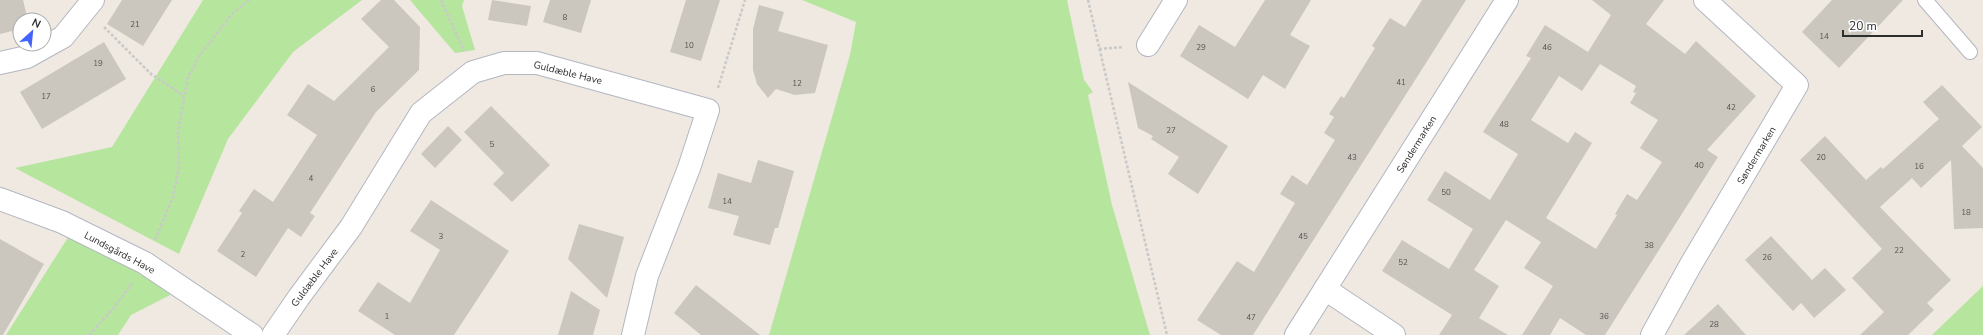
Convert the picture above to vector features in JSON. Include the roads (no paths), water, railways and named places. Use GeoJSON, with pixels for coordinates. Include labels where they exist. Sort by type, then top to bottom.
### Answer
{"type":"FeatureCollection","features":[{"type":"Feature","properties":{"kind":"street"},"geometry":{"type":"LineString","coordinates":[[1148,44],[1176,0]]}},
{"type":"Feature","properties":{"kind":"street","name":"Søndermarken"},"geometry":{"type":"LineString","coordinates":[[1296,335],[1507,0]]}},
{"type":"Feature","properties":{"kind":"street","name":"Søndermarken"},"geometry":{"type":"LineString","coordinates":[[1652,335],[1690,266],[1797,85],[1705,0]]}},
{"type":"Feature","properties":{"kind":"street"},"geometry":{"type":"LineString","coordinates":[[0,62],[27,57],[63,37],[90,5]]}},
{"type":"Feature","properties":{"kind":"street","name":"Guldæble Have"},"geometry":{"type":"LineString","coordinates":[[273,335],[351,227],[421,113],[473,72],[504,63],[537,63],[708,110],[689,168],[647,276],[633,335]]}},
{"type":"Feature","properties":{"kind":"street","name":"Lundsgårds Have"},"geometry":{"type":"LineString","coordinates":[[0,198],[62,222],[145,263],[252,335]]}},
{"type":"Feature","properties":{"kind":"street"},"geometry":{"type":"LineString","coordinates":[[1325,289],[1394,335]]}},
{"type":"Feature","properties":{"kind":"lane"},"geometry":{"type":"LineString","coordinates":[[1924,0],[1970,52]]}}]}
